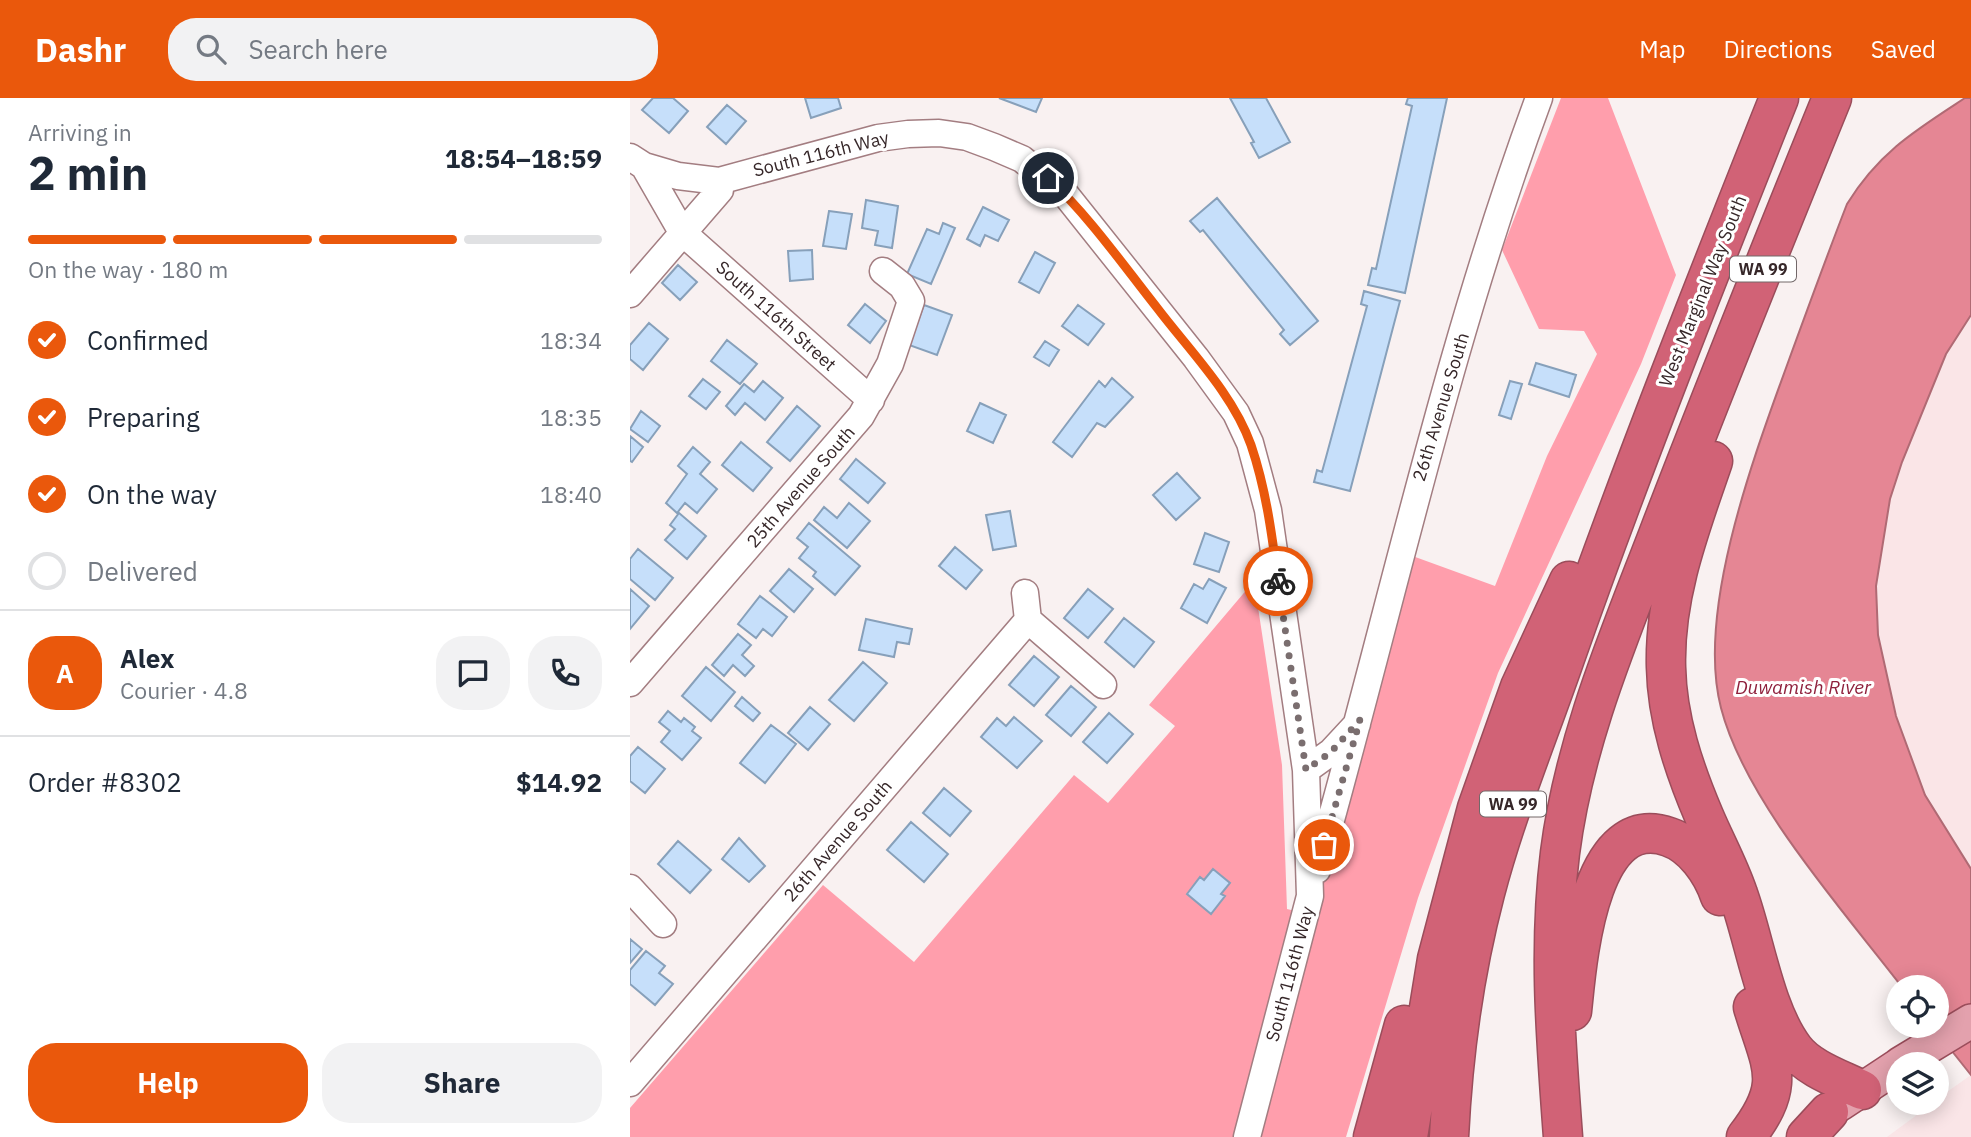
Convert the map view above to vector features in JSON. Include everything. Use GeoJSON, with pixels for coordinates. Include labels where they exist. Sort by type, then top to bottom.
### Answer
{"type":"FeatureCollection","features":[{"type":"Feature","properties":{"kind":"highway","name":"West Marginal Way South"},"geometry":{"type":"LineString","coordinates":[[1627,483],[1779,98]]}},
{"type":"Feature","properties":{"kind":"highway"},"geometry":{"type":"LineString","coordinates":[[1830,105],[1677,571],[1666,634],[1666,668],[1674,731],[1684,765],[1738,893],[1769,996],[1784,1032],[1804,1060],[1861,1090]]}},
{"type":"Feature","properties":{"kind":"highway","name":"WA 99"},"geometry":{"type":"LineString","coordinates":[[1562,1124],[1553,1023],[1552,928],[1560,850],[1574,777],[1605,674],[1700,426],[1830,105]]}},
{"type":"Feature","properties":{"kind":"highway"},"geometry":{"type":"LineString","coordinates":[[1408,1137],[1442,936],[1477,808],[1520,687],[1601,514],[1627,483]]}},
{"type":"Feature","properties":{"kind":"highway","name":"WA 99"},"geometry":{"type":"LineString","coordinates":[[1449,1137],[1451,1085],[1464,986],[1485,892],[1510,811],[1627,483]]}},
{"type":"Feature","properties":{"kind":"highway"},"geometry":{"type":"LineString","coordinates":[[1562,1124],[1572,1006],[1592,892],[1608,858],[1622,845],[1656,835],[1669,837],[1685,846],[1699,859],[1712,877],[1723,906],[1773,1077],[1772,1099],[1746,1137]]}},
{"type":"Feature","properties":{"kind":"highway"},"geometry":{"type":"LineString","coordinates":[[1373,1137],[1411,1001],[1442,936]]}},
{"type":"Feature","properties":{"kind":"main road"},"geometry":{"type":"LineString","coordinates":[[1920,1052],[1971,1021]]}},
{"type":"Feature","properties":{"kind":"main road"},"geometry":{"type":"LineString","coordinates":[[1792,1137],[1817,1124],[1886,1073]]}},
{"type":"Feature","properties":{"kind":"street","name":"26th Avenue South"},"geometry":{"type":"LineString","coordinates":[[1310,895],[1360,720],[1413,501],[1510,175],[1539,98]]}},
{"type":"Feature","properties":{"kind":"street","name":"South 116th Way"},"geometry":{"type":"LineString","coordinates":[[719,181],[877,138],[939,133],[967,137],[1022,159],[1066,195],[1218,387],[1250,443],[1268,510],[1306,770],[1310,895],[1247,1137]]}},
{"type":"Feature","properties":{"kind":"street"},"geometry":{"type":"LineString","coordinates":[[630,294],[720,190],[719,181],[678,176],[637,161]]}},
{"type":"Feature","properties":{"kind":"street","name":"South 116th Street"},"geometry":{"type":"LineString","coordinates":[[637,161],[682,232],[871,400]]}},
{"type":"Feature","properties":{"kind":"street","name":"25th Avenue South"},"geometry":{"type":"LineString","coordinates":[[630,683],[841,443],[871,400],[890,364],[911,301],[902,286],[883,271]]}},
{"type":"Feature","properties":{"kind":"street"},"geometry":{"type":"LineString","coordinates":[[1025,593],[1028,620],[1103,685]]}},
{"type":"Feature","properties":{"kind":"street","name":"26th Avenue South"},"geometry":{"type":"LineString","coordinates":[[630,1083],[1028,620]]}},
{"type":"Feature","properties":{"kind":"street","name":"26th Avenue South"},"geometry":{"type":"LineString","coordinates":[[1306,770],[1331,752],[1360,720]]}},
{"type":"Feature","properties":{"kind":"street"},"geometry":{"type":"LineString","coordinates":[[630,888],[663,924]]}},
{"type":"Feature","properties":{"kind":"shaded area"},"geometry":{"type":"Polygon","coordinates":[[[1561,98],[1608,98],[1676,275],[1641,364],[1498,673],[1418,898],[1346,1137],[630,1137],[630,1108],[823,885],[914,962],[1074,775],[1108,803],[1175,726],[1149,705],[1254,581],[1282,765],[1287,909],[1312,915],[1407,554],[1495,586],[1547,456],[1597,354],[1584,331],[1539,329],[1502,250],[1561,98]]]}},
{"type":"Feature","properties":{"kind":"shaded area"},"geometry":{"type":"Polygon","coordinates":[[[1971,315],[1971,869],[1925,795],[1896,716],[1878,635],[1876,586],[1890,499],[1902,462],[1946,354],[1971,315]]]}},
{"type":"Feature","properties":{"kind":"shaded area"},"geometry":{"type":"Polygon","coordinates":[[[1971,1075],[1971,1137],[1887,1137],[1917,1115],[1949,1115],[1949,1091],[1971,1075]]]}},
{"type":"Feature","properties":{"kind":"water","name":"Duwamish River"},"geometry":{"type":"Polygon","coordinates":[[[1965,98],[1971,98],[1971,315],[1946,354],[1902,462],[1890,499],[1876,586],[1878,635],[1896,716],[1925,795],[1971,869],[1971,1075],[1942,1038],[1949,1038],[1949,975],[1893,975],[1825,889],[1773,817],[1751,780],[1733,744],[1721,708],[1715,670],[1716,627],[1722,582],[1744,490],[1816,286],[1847,204],[1885,156],[1965,98]]]}},
{"type":"Feature","properties":{"kind":"building"},"geometry":{"type":"Polygon","coordinates":[[[653,98],[673,98],[688,111],[669,133],[642,110],[653,98]]]}},
{"type":"Feature","properties":{"kind":"building"},"geometry":{"type":"Polygon","coordinates":[[[805,98],[838,98],[841,108],[811,118],[805,98]]]}},
{"type":"Feature","properties":{"kind":"building"},"geometry":{"type":"Polygon","coordinates":[[[999,98],[1042,98],[1036,112],[999,98]]]}},
{"type":"Feature","properties":{"kind":"building"},"geometry":{"type":"Polygon","coordinates":[[[1230,98],[1266,98],[1290,142],[1259,158],[1251,143],[1254,142],[1230,98]]]}},
{"type":"Feature","properties":{"kind":"building"},"geometry":{"type":"Polygon","coordinates":[[[1408,98],[1447,98],[1405,293],[1368,285],[1372,268],[1376,269],[1412,106],[1406,104],[1408,98]]]}},
{"type":"Feature","properties":{"kind":"building"},"geometry":{"type":"Polygon","coordinates":[[[727,105],[746,121],[726,144],[707,127],[727,105]]]}},
{"type":"Feature","properties":{"kind":"building"},"geometry":{"type":"Polygon","coordinates":[[[1217,198],[1318,321],[1290,345],[1280,334],[1284,330],[1203,230],[1200,232],[1190,221],[1217,198]]]}},
{"type":"Feature","properties":{"kind":"building"},"geometry":{"type":"Polygon","coordinates":[[[866,200],[898,206],[892,248],[875,245],[878,231],[862,228],[866,200]]]}},
{"type":"Feature","properties":{"kind":"building"},"geometry":{"type":"Polygon","coordinates":[[[983,207],[1009,220],[998,241],[985,235],[980,246],[967,239],[983,207]]]}},
{"type":"Feature","properties":{"kind":"building"},"geometry":{"type":"Polygon","coordinates":[[[829,211],[852,214],[846,249],[823,246],[829,211]]]}},
{"type":"Feature","properties":{"kind":"building"},"geometry":{"type":"Polygon","coordinates":[[[943,223],[955,228],[931,284],[907,274],[927,229],[939,234],[943,223]]]}},
{"type":"Feature","properties":{"kind":"building"},"geometry":{"type":"Polygon","coordinates":[[[812,250],[813,279],[790,281],[788,251],[812,250]]]}},
{"type":"Feature","properties":{"kind":"building"},"geometry":{"type":"Polygon","coordinates":[[[1035,252],[1055,263],[1039,293],[1019,282],[1035,252]]]}},
{"type":"Feature","properties":{"kind":"building"},"geometry":{"type":"Polygon","coordinates":[[[678,265],[697,282],[680,300],[662,283],[678,265]]]}},
{"type":"Feature","properties":{"kind":"building"},"geometry":{"type":"Polygon","coordinates":[[[1364,291],[1400,301],[1350,491],[1314,482],[1317,470],[1322,472],[1367,306],[1361,304],[1364,291]]]}},
{"type":"Feature","properties":{"kind":"building"},"geometry":{"type":"Polygon","coordinates":[[[865,304],[886,321],[870,343],[848,325],[865,304]]]}},
{"type":"Feature","properties":{"kind":"building"},"geometry":{"type":"Polygon","coordinates":[[[924,305],[952,315],[937,355],[909,345],[924,305]]]}},
{"type":"Feature","properties":{"kind":"building"},"geometry":{"type":"Polygon","coordinates":[[[1078,305],[1104,324],[1088,345],[1062,326],[1078,305]]]}},
{"type":"Feature","properties":{"kind":"building"},"geometry":{"type":"Polygon","coordinates":[[[649,323],[668,339],[643,370],[630,359],[630,345],[649,323]]]}},
{"type":"Feature","properties":{"kind":"building"},"geometry":{"type":"Polygon","coordinates":[[[727,340],[757,364],[740,384],[711,361],[727,340]]]}},
{"type":"Feature","properties":{"kind":"building"},"geometry":{"type":"Polygon","coordinates":[[[1045,341],[1059,350],[1049,366],[1034,357],[1045,341]]]}},
{"type":"Feature","properties":{"kind":"building"},"geometry":{"type":"Polygon","coordinates":[[[1536,363],[1576,375],[1569,397],[1529,384],[1536,363]]]}},
{"type":"Feature","properties":{"kind":"building"},"geometry":{"type":"Polygon","coordinates":[[[1112,378],[1133,397],[1105,427],[1097,423],[1072,457],[1053,442],[1099,381],[1105,387],[1112,378]]]}},
{"type":"Feature","properties":{"kind":"building"},"geometry":{"type":"Polygon","coordinates":[[[703,379],[720,392],[706,409],[689,396],[703,379]]]}},
{"type":"Feature","properties":{"kind":"building"},"geometry":{"type":"Polygon","coordinates":[[[763,381],[783,398],[765,420],[745,403],[735,415],[726,406],[744,384],[754,392],[763,381]]]}},
{"type":"Feature","properties":{"kind":"building"},"geometry":{"type":"Polygon","coordinates":[[[1510,381],[1522,384],[1511,419],[1499,415],[1510,381]]]}},
{"type":"Feature","properties":{"kind":"building"},"geometry":{"type":"Polygon","coordinates":[[[980,403],[1006,415],[993,443],[967,431],[980,403]]]}},
{"type":"Feature","properties":{"kind":"building"},"geometry":{"type":"Polygon","coordinates":[[[797,406],[820,426],[790,461],[767,442],[797,406]]]}},
{"type":"Feature","properties":{"kind":"building"},"geometry":{"type":"Polygon","coordinates":[[[641,411],[660,426],[648,442],[630,429],[641,411]]]}},
{"type":"Feature","properties":{"kind":"building"},"geometry":{"type":"Polygon","coordinates":[[[630,436],[643,447],[632,462],[630,461],[630,436]]]}},
{"type":"Feature","properties":{"kind":"building"},"geometry":{"type":"Polygon","coordinates":[[[741,442],[772,468],[753,491],[722,465],[741,442]]]}},
{"type":"Feature","properties":{"kind":"building"},"geometry":{"type":"Polygon","coordinates":[[[693,447],[710,462],[700,474],[717,489],[697,513],[685,503],[677,513],[666,503],[687,474],[678,466],[693,447]]]}},
{"type":"Feature","properties":{"kind":"building"},"geometry":{"type":"Polygon","coordinates":[[[856,459],[885,483],[868,503],[840,479],[856,459]]]}},
{"type":"Feature","properties":{"kind":"building"},"geometry":{"type":"Polygon","coordinates":[[[1177,473],[1200,498],[1176,520],[1153,495],[1177,473]]]}},
{"type":"Feature","properties":{"kind":"building"},"geometry":{"type":"Polygon","coordinates":[[[849,503],[870,521],[847,548],[814,520],[824,507],[837,518],[849,503]]]}},
{"type":"Feature","properties":{"kind":"building"},"geometry":{"type":"Polygon","coordinates":[[[1010,511],[1016,546],[993,550],[986,515],[1010,511]]]}},
{"type":"Feature","properties":{"kind":"building"},"geometry":{"type":"Polygon","coordinates":[[[679,513],[706,536],[687,559],[665,540],[675,529],[670,525],[679,513]]]}},
{"type":"Feature","properties":{"kind":"building"},"geometry":{"type":"Polygon","coordinates":[[[809,523],[860,566],[835,595],[813,576],[816,572],[799,558],[808,547],[797,538],[809,523]]]}},
{"type":"Feature","properties":{"kind":"building"},"geometry":{"type":"Polygon","coordinates":[[[1205,533],[1229,542],[1219,572],[1194,564],[1205,533]]]}},
{"type":"Feature","properties":{"kind":"building"},"geometry":{"type":"Polygon","coordinates":[[[955,547],[982,570],[966,589],[939,566],[955,547]]]}},
{"type":"Feature","properties":{"kind":"building"},"geometry":{"type":"Polygon","coordinates":[[[638,549],[673,578],[655,600],[630,579],[630,559],[638,549]]]}},
{"type":"Feature","properties":{"kind":"building"},"geometry":{"type":"Polygon","coordinates":[[[789,569],[813,589],[794,612],[770,591],[789,569]]]}},
{"type":"Feature","properties":{"kind":"building"},"geometry":{"type":"Polygon","coordinates":[[[1209,579],[1226,588],[1207,623],[1181,608],[1194,584],[1203,589],[1209,579]]]}},
{"type":"Feature","properties":{"kind":"building"},"geometry":{"type":"Polygon","coordinates":[[[630,589],[649,606],[630,629],[630,589]]]}},
{"type":"Feature","properties":{"kind":"building"},"geometry":{"type":"Polygon","coordinates":[[[1088,589],[1113,609],[1088,638],[1064,618],[1088,589]]]}},
{"type":"Feature","properties":{"kind":"building"},"geometry":{"type":"Polygon","coordinates":[[[760,596],[787,617],[772,636],[763,629],[756,638],[738,624],[760,596]]]}},
{"type":"Feature","properties":{"kind":"building"},"geometry":{"type":"Polygon","coordinates":[[[1124,618],[1154,642],[1134,667],[1105,642],[1124,618]]]}},
{"type":"Feature","properties":{"kind":"building"},"geometry":{"type":"Polygon","coordinates":[[[866,619],[912,629],[909,644],[897,642],[894,657],[859,650],[866,619]]]}},
{"type":"Feature","properties":{"kind":"building"},"geometry":{"type":"Polygon","coordinates":[[[738,634],[751,645],[742,655],[754,666],[745,676],[733,665],[724,676],[712,665],[738,634]]]}},
{"type":"Feature","properties":{"kind":"building"},"geometry":{"type":"Polygon","coordinates":[[[1034,656],[1059,677],[1034,706],[1009,685],[1034,656]]]}},
{"type":"Feature","properties":{"kind":"building"},"geometry":{"type":"Polygon","coordinates":[[[863,662],[887,683],[854,721],[829,700],[863,662]]]}},
{"type":"Feature","properties":{"kind":"building"},"geometry":{"type":"Polygon","coordinates":[[[706,667],[735,692],[711,721],[682,696],[706,667]]]}},
{"type":"Feature","properties":{"kind":"building"},"geometry":{"type":"Polygon","coordinates":[[[1071,686],[1096,707],[1071,736],[1046,715],[1071,686]]]}},
{"type":"Feature","properties":{"kind":"building"},"geometry":{"type":"Polygon","coordinates":[[[742,697],[760,713],[753,721],[735,706],[742,697]]]}},
{"type":"Feature","properties":{"kind":"building"},"geometry":{"type":"Polygon","coordinates":[[[810,707],[830,724],[808,750],[788,733],[810,707]]]}},
{"type":"Feature","properties":{"kind":"building"},"geometry":{"type":"Polygon","coordinates":[[[668,711],[681,722],[684,718],[695,727],[692,731],[701,738],[682,760],[661,742],[670,731],[659,722],[668,711]]]}},
{"type":"Feature","properties":{"kind":"building"},"geometry":{"type":"Polygon","coordinates":[[[1109,713],[1133,734],[1107,763],[1083,742],[1109,713]]]}},
{"type":"Feature","properties":{"kind":"building"},"geometry":{"type":"Polygon","coordinates":[[[1014,717],[1042,741],[1017,768],[981,737],[997,718],[1006,726],[1014,717]]]}},
{"type":"Feature","properties":{"kind":"building"},"geometry":{"type":"Polygon","coordinates":[[[771,725],[796,744],[765,783],[740,763],[771,725]]]}},
{"type":"Feature","properties":{"kind":"building"},"geometry":{"type":"Polygon","coordinates":[[[638,747],[665,769],[645,793],[630,781],[630,756],[638,747]]]}},
{"type":"Feature","properties":{"kind":"building"},"geometry":{"type":"Polygon","coordinates":[[[944,788],[971,811],[950,836],[923,813],[944,788]]]}},
{"type":"Feature","properties":{"kind":"building"},"geometry":{"type":"Polygon","coordinates":[[[911,822],[948,854],[924,882],[887,850],[911,822]]]}},
{"type":"Feature","properties":{"kind":"building"},"geometry":{"type":"Polygon","coordinates":[[[739,838],[765,866],[749,882],[722,859],[739,838]]]}},
{"type":"Feature","properties":{"kind":"building"},"geometry":{"type":"Polygon","coordinates":[[[678,841],[711,870],[690,893],[658,864],[678,841]]]}},
{"type":"Feature","properties":{"kind":"building"},"geometry":{"type":"Polygon","coordinates":[[[1213,869],[1230,883],[1221,894],[1225,896],[1211,914],[1187,894],[1200,877],[1204,880],[1213,869]]]}},
{"type":"Feature","properties":{"kind":"building"},"geometry":{"type":"Polygon","coordinates":[[[630,939],[642,949],[630,963],[630,939]]]}},
{"type":"Feature","properties":{"kind":"building"},"geometry":{"type":"Polygon","coordinates":[[[646,951],[665,966],[659,973],[673,984],[655,1005],[630,984],[630,970],[646,951]]]}},
{"type":"Feature","properties":{"kind":"way so far"},"geometry":{"type":"LineString","coordinates":[[1278,581],[1306,770],[1331,752],[1360,720],[1324,845]]}},
{"type":"Feature","properties":{"kind":"route"},"geometry":{"type":"LineString","coordinates":[[1048,178],[1082,213],[1196,358],[1236,414],[1250,443],[1260,476],[1268,510],[1278,581]]}}]}
